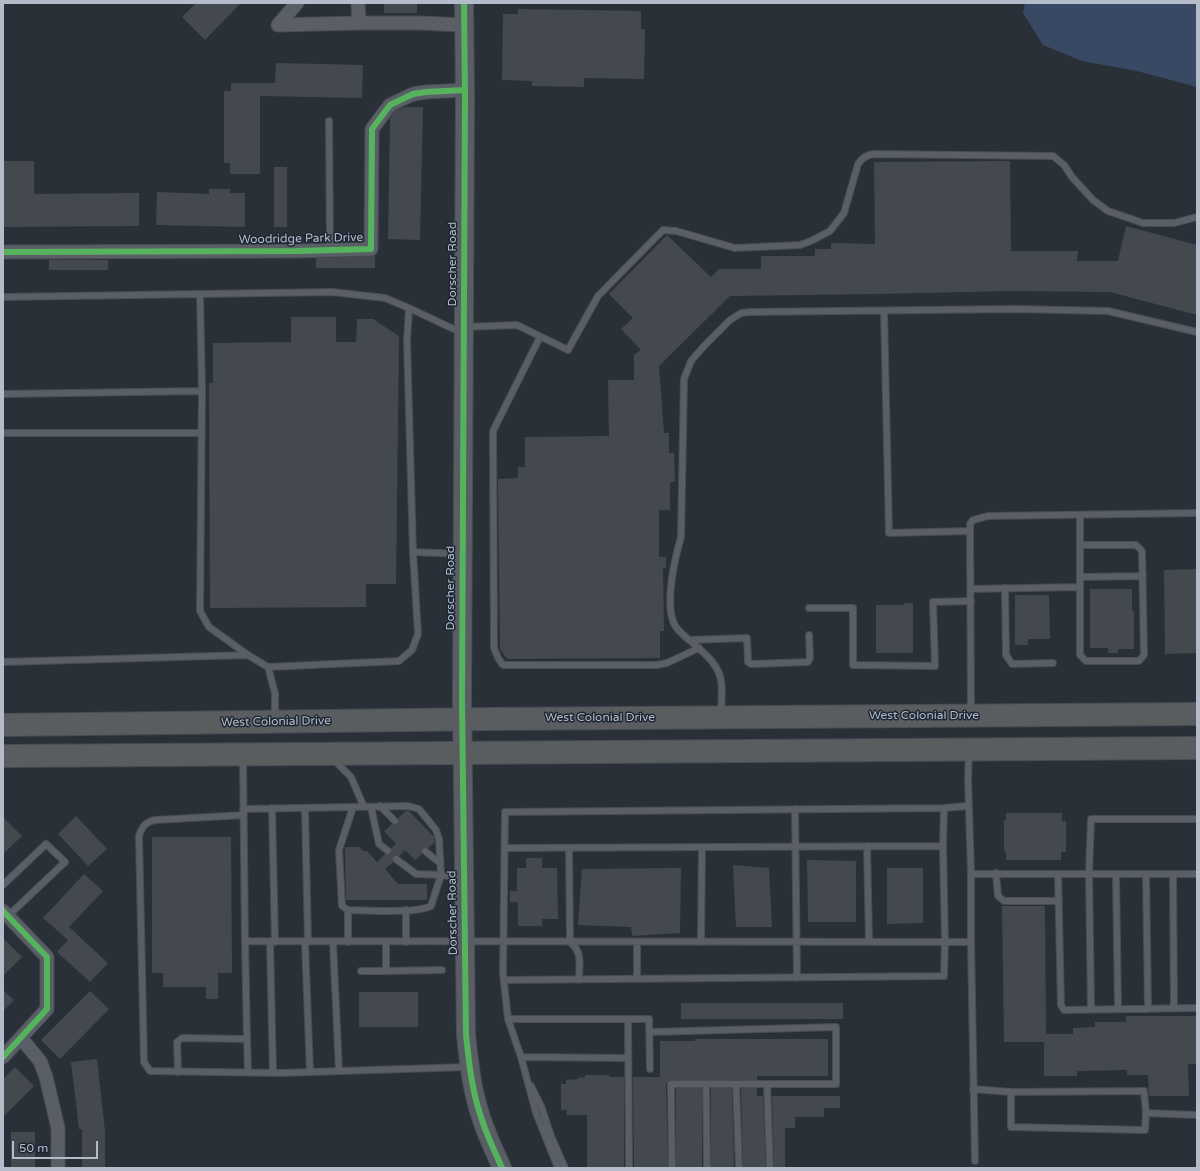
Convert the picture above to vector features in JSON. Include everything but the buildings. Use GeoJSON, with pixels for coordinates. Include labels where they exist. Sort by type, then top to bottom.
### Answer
{"type":"FeatureCollection","features":[{"type":"Feature","properties":{"kind":"highway","name":"West Colonial Drive"},"geometry":{"type":"LineString","coordinates":[[3,725],[721,717],[1197,714]]}},
{"type":"Feature","properties":{"kind":"highway"},"geometry":{"type":"LineString","coordinates":[[969,750],[971,716]]}},
{"type":"Feature","properties":{"kind":"highway"},"geometry":{"type":"LineString","coordinates":[[3,734],[49,725]]}},
{"type":"Feature","properties":{"kind":"highway"},"geometry":{"type":"LineString","coordinates":[[3,756],[1197,748]]}},
{"type":"Feature","properties":{"kind":"street"},"geometry":{"type":"LineString","coordinates":[[297,3],[278,25],[359,23],[465,25]]}},
{"type":"Feature","properties":{"kind":"street"},"geometry":{"type":"LineString","coordinates":[[358,3],[359,23]]}},
{"type":"Feature","properties":{"kind":"street","name":"Dorscher Road"},"geometry":{"type":"LineString","coordinates":[[464,3],[465,90],[462,754],[466,1035],[470,1067],[481,1119],[502,1168]]}},
{"type":"Feature","properties":{"kind":"street","name":"Woodridge Park Drive"},"geometry":{"type":"LineString","coordinates":[[3,252],[296,251],[371,249],[372,129],[390,105],[413,94],[465,90]]}},
{"type":"Feature","properties":{"kind":"street"},"geometry":{"type":"LineString","coordinates":[[3,1056],[47,1009],[47,956],[5,914]]}},
{"type":"Feature","properties":{"kind":"street"},"geometry":{"type":"LineString","coordinates":[[21,1038],[40,1061],[46,1077],[58,1128],[58,1168]]}},
{"type":"Feature","properties":{"kind":"lane"},"geometry":{"type":"LineString","coordinates":[[329,121],[330,250]]}},
{"type":"Feature","properties":{"kind":"lane"},"geometry":{"type":"LineString","coordinates":[[3,297],[332,292],[385,298],[464,331],[517,325],[568,350],[598,296],[663,230],[669,229],[735,248],[800,244],[811,241],[830,231],[844,213],[858,164],[867,155],[1053,156],[1064,165],[1072,177],[1093,200],[1108,211],[1142,222],[1174,222],[1197,217]]}},
{"type":"Feature","properties":{"kind":"lane"},"geometry":{"type":"LineString","coordinates":[[200,294],[202,391],[200,611],[209,627],[248,655],[268,667],[400,661],[412,650],[418,634],[413,552],[407,341],[409,308]]}},
{"type":"Feature","properties":{"kind":"lane"},"geometry":{"type":"LineString","coordinates":[[721,717],[721,680],[716,666],[676,627],[671,614],[671,594],[674,561],[681,537],[684,379],[691,361],[730,320],[741,313],[1009,309],[1108,311],[1197,332]]}},
{"type":"Feature","properties":{"kind":"lane"},"geometry":{"type":"LineString","coordinates":[[884,311],[889,532],[970,531]]}},
{"type":"Feature","properties":{"kind":"lane"},"geometry":{"type":"LineString","coordinates":[[540,337],[493,432],[494,648],[498,658],[504,666],[657,665],[667,663],[699,648]]}},
{"type":"Feature","properties":{"kind":"lane"},"geometry":{"type":"LineString","coordinates":[[3,394],[202,391]]}},
{"type":"Feature","properties":{"kind":"lane"},"geometry":{"type":"LineString","coordinates":[[3,433],[201,433]]}},
{"type":"Feature","properties":{"kind":"lane"},"geometry":{"type":"LineString","coordinates":[[971,716],[970,524],[973,520],[988,516],[1197,513]]}},
{"type":"Feature","properties":{"kind":"lane"},"geometry":{"type":"LineString","coordinates":[[1080,515],[1080,545],[1080,655],[1086,662],[1139,661],[1144,655],[1142,551],[1136,545],[1080,545]]}},
{"type":"Feature","properties":{"kind":"lane"},"geometry":{"type":"LineString","coordinates":[[413,552],[463,554]]}},
{"type":"Feature","properties":{"kind":"lane"},"geometry":{"type":"LineString","coordinates":[[1080,577],[1142,576]]}},
{"type":"Feature","properties":{"kind":"lane"},"geometry":{"type":"LineString","coordinates":[[971,589],[1080,587]]}},
{"type":"Feature","properties":{"kind":"lane"},"geometry":{"type":"LineString","coordinates":[[1005,588],[1006,655],[1012,664],[1053,663]]}},
{"type":"Feature","properties":{"kind":"lane"},"geometry":{"type":"LineString","coordinates":[[809,608],[852,608],[853,665],[935,666],[933,602],[971,601]]}},
{"type":"Feature","properties":{"kind":"lane"},"geometry":{"type":"LineString","coordinates":[[690,640],[747,638],[748,662],[751,664],[808,662],[810,658],[809,635]]}},
{"type":"Feature","properties":{"kind":"lane"},"geometry":{"type":"LineString","coordinates":[[3,662],[248,655]]}},
{"type":"Feature","properties":{"kind":"lane"},"geometry":{"type":"LineString","coordinates":[[268,667],[275,693],[275,722]]}},
{"type":"Feature","properties":{"kind":"lane"},"geometry":{"type":"LineString","coordinates":[[969,750],[968,806],[971,874],[975,1161]]}},
{"type":"Feature","properties":{"kind":"lane"},"geometry":{"type":"LineString","coordinates":[[243,755],[248,1072]]}},
{"type":"Feature","properties":{"kind":"lane"},"geometry":{"type":"LineString","coordinates":[[327,755],[342,767],[351,777],[364,807]]}},
{"type":"Feature","properties":{"kind":"lane"},"geometry":{"type":"LineString","coordinates":[[371,806],[379,844],[388,851]]}},
{"type":"Feature","properties":{"kind":"lane"},"geometry":{"type":"LineString","coordinates":[[380,806],[395,821]]}},
{"type":"Feature","properties":{"kind":"lane"},"geometry":{"type":"LineString","coordinates":[[354,807],[339,850],[342,906],[348,910],[406,910],[425,909],[432,906],[441,875],[439,839],[436,830],[419,809],[408,806],[272,808],[155,820],[149,821],[142,826],[139,836],[144,1062],[150,1071],[178,1072],[273,1073],[470,1067]]}},
{"type":"Feature","properties":{"kind":"lane"},"geometry":{"type":"LineString","coordinates":[[558,1168],[536,1113],[521,1057],[508,1019],[504,980],[505,812],[944,808],[968,806]]}},
{"type":"Feature","properties":{"kind":"lane"},"geometry":{"type":"LineString","coordinates":[[272,808],[273,1073]]}},
{"type":"Feature","properties":{"kind":"lane"},"geometry":{"type":"LineString","coordinates":[[305,808],[310,1072]]}},
{"type":"Feature","properties":{"kind":"lane"},"geometry":{"type":"LineString","coordinates":[[504,980],[944,976],[944,808]]}},
{"type":"Feature","properties":{"kind":"lane"},"geometry":{"type":"LineString","coordinates":[[795,809],[797,978]]}},
{"type":"Feature","properties":{"kind":"lane"},"geometry":{"type":"LineString","coordinates":[[1091,1009],[1089,874],[1091,819],[1197,819]]}},
{"type":"Feature","properties":{"kind":"lane"},"geometry":{"type":"LineString","coordinates":[[3,885],[46,844],[65,862],[5,914]]}},
{"type":"Feature","properties":{"kind":"lane"},"geometry":{"type":"LineString","coordinates":[[867,846],[869,941]]}},
{"type":"Feature","properties":{"kind":"lane"},"geometry":{"type":"LineString","coordinates":[[505,848],[943,846]]}},
{"type":"Feature","properties":{"kind":"lane"},"geometry":{"type":"LineString","coordinates":[[701,942],[702,847]]}},
{"type":"Feature","properties":{"kind":"lane"},"geometry":{"type":"LineString","coordinates":[[569,848],[570,942],[576,947],[580,955],[579,980]]}},
{"type":"Feature","properties":{"kind":"lane"},"geometry":{"type":"LineString","coordinates":[[425,851],[440,863]]}},
{"type":"Feature","properties":{"kind":"lane"},"geometry":{"type":"LineString","coordinates":[[396,859],[416,874],[464,877]]}},
{"type":"Feature","properties":{"kind":"lane"},"geometry":{"type":"LineString","coordinates":[[971,874],[1197,874]]}},
{"type":"Feature","properties":{"kind":"lane"},"geometry":{"type":"LineString","coordinates":[[996,874],[998,896],[1004,901],[1059,901]]}},
{"type":"Feature","properties":{"kind":"lane"},"geometry":{"type":"LineString","coordinates":[[1058,874],[1061,1005],[1064,1010],[1197,1008]]}},
{"type":"Feature","properties":{"kind":"lane"},"geometry":{"type":"LineString","coordinates":[[1116,874],[1118,1009]]}},
{"type":"Feature","properties":{"kind":"lane"},"geometry":{"type":"LineString","coordinates":[[1146,874],[1148,1009]]}},
{"type":"Feature","properties":{"kind":"lane"},"geometry":{"type":"LineString","coordinates":[[1173,874],[1174,1008]]}},
{"type":"Feature","properties":{"kind":"lane"},"geometry":{"type":"LineString","coordinates":[[348,910],[348,942]]}},
{"type":"Feature","properties":{"kind":"lane"},"geometry":{"type":"LineString","coordinates":[[406,910],[406,942]]}},
{"type":"Feature","properties":{"kind":"lane"},"geometry":{"type":"LineString","coordinates":[[245,941],[971,942]]}},
{"type":"Feature","properties":{"kind":"lane"},"geometry":{"type":"LineString","coordinates":[[333,942],[339,1071]]}},
{"type":"Feature","properties":{"kind":"lane"},"geometry":{"type":"LineString","coordinates":[[386,942],[386,971]]}},
{"type":"Feature","properties":{"kind":"lane"},"geometry":{"type":"LineString","coordinates":[[637,942],[637,979]]}},
{"type":"Feature","properties":{"kind":"lane"},"geometry":{"type":"LineString","coordinates":[[361,971],[442,970]]}},
{"type":"Feature","properties":{"kind":"lane"},"geometry":{"type":"LineString","coordinates":[[508,1019],[650,1020],[650,1069]]}},
{"type":"Feature","properties":{"kind":"lane"},"geometry":{"type":"LineString","coordinates":[[628,1019],[627,1058],[629,1168]]}},
{"type":"Feature","properties":{"kind":"lane"},"geometry":{"type":"LineString","coordinates":[[650,1032],[836,1027],[836,1084],[671,1084],[672,1168]]}},
{"type":"Feature","properties":{"kind":"lane"},"geometry":{"type":"LineString","coordinates":[[178,1072],[177,1042],[182,1038],[247,1039]]}},
{"type":"Feature","properties":{"kind":"lane"},"geometry":{"type":"LineString","coordinates":[[521,1057],[627,1058]]}},
{"type":"Feature","properties":{"kind":"lane"},"geometry":{"type":"LineString","coordinates":[[525,1072],[541,1106],[551,1136],[565,1168]]}},
{"type":"Feature","properties":{"kind":"lane"},"geometry":{"type":"LineString","coordinates":[[706,1084],[708,1168]]}},
{"type":"Feature","properties":{"kind":"lane"},"geometry":{"type":"LineString","coordinates":[[736,1084],[739,1168]]}},
{"type":"Feature","properties":{"kind":"lane"},"geometry":{"type":"LineString","coordinates":[[767,1084],[770,1168]]}},
{"type":"Feature","properties":{"kind":"lane"},"geometry":{"type":"LineString","coordinates":[[973,1089],[1011,1092],[1144,1091],[1146,1113],[1145,1130],[1011,1127],[1011,1092]]}},
{"type":"Feature","properties":{"kind":"lane"},"geometry":{"type":"LineString","coordinates":[[1146,1113],[1197,1115]]}},
{"type":"Feature","properties":{"kind":"water"},"geometry":{"type":"Polygon","coordinates":[[[1025,3],[1197,3],[1197,87],[1137,71],[1082,61],[1043,45],[1023,13],[1025,3]]]}},
{"type":"Feature","properties":{"kind":"cycle path"},"geometry":{"type":"LineString","coordinates":[[464,3],[465,97],[462,698],[466,1035],[471,1078],[476,1099],[486,1132],[502,1168]]}},
{"type":"Feature","properties":{"kind":"cycle path"},"geometry":{"type":"LineString","coordinates":[[3,252],[296,251],[371,249],[372,129],[390,105],[413,94],[465,90]]}},
{"type":"Feature","properties":{"kind":"cycle path"},"geometry":{"type":"LineString","coordinates":[[3,911],[47,957],[47,1009],[3,1057]]}}]}
